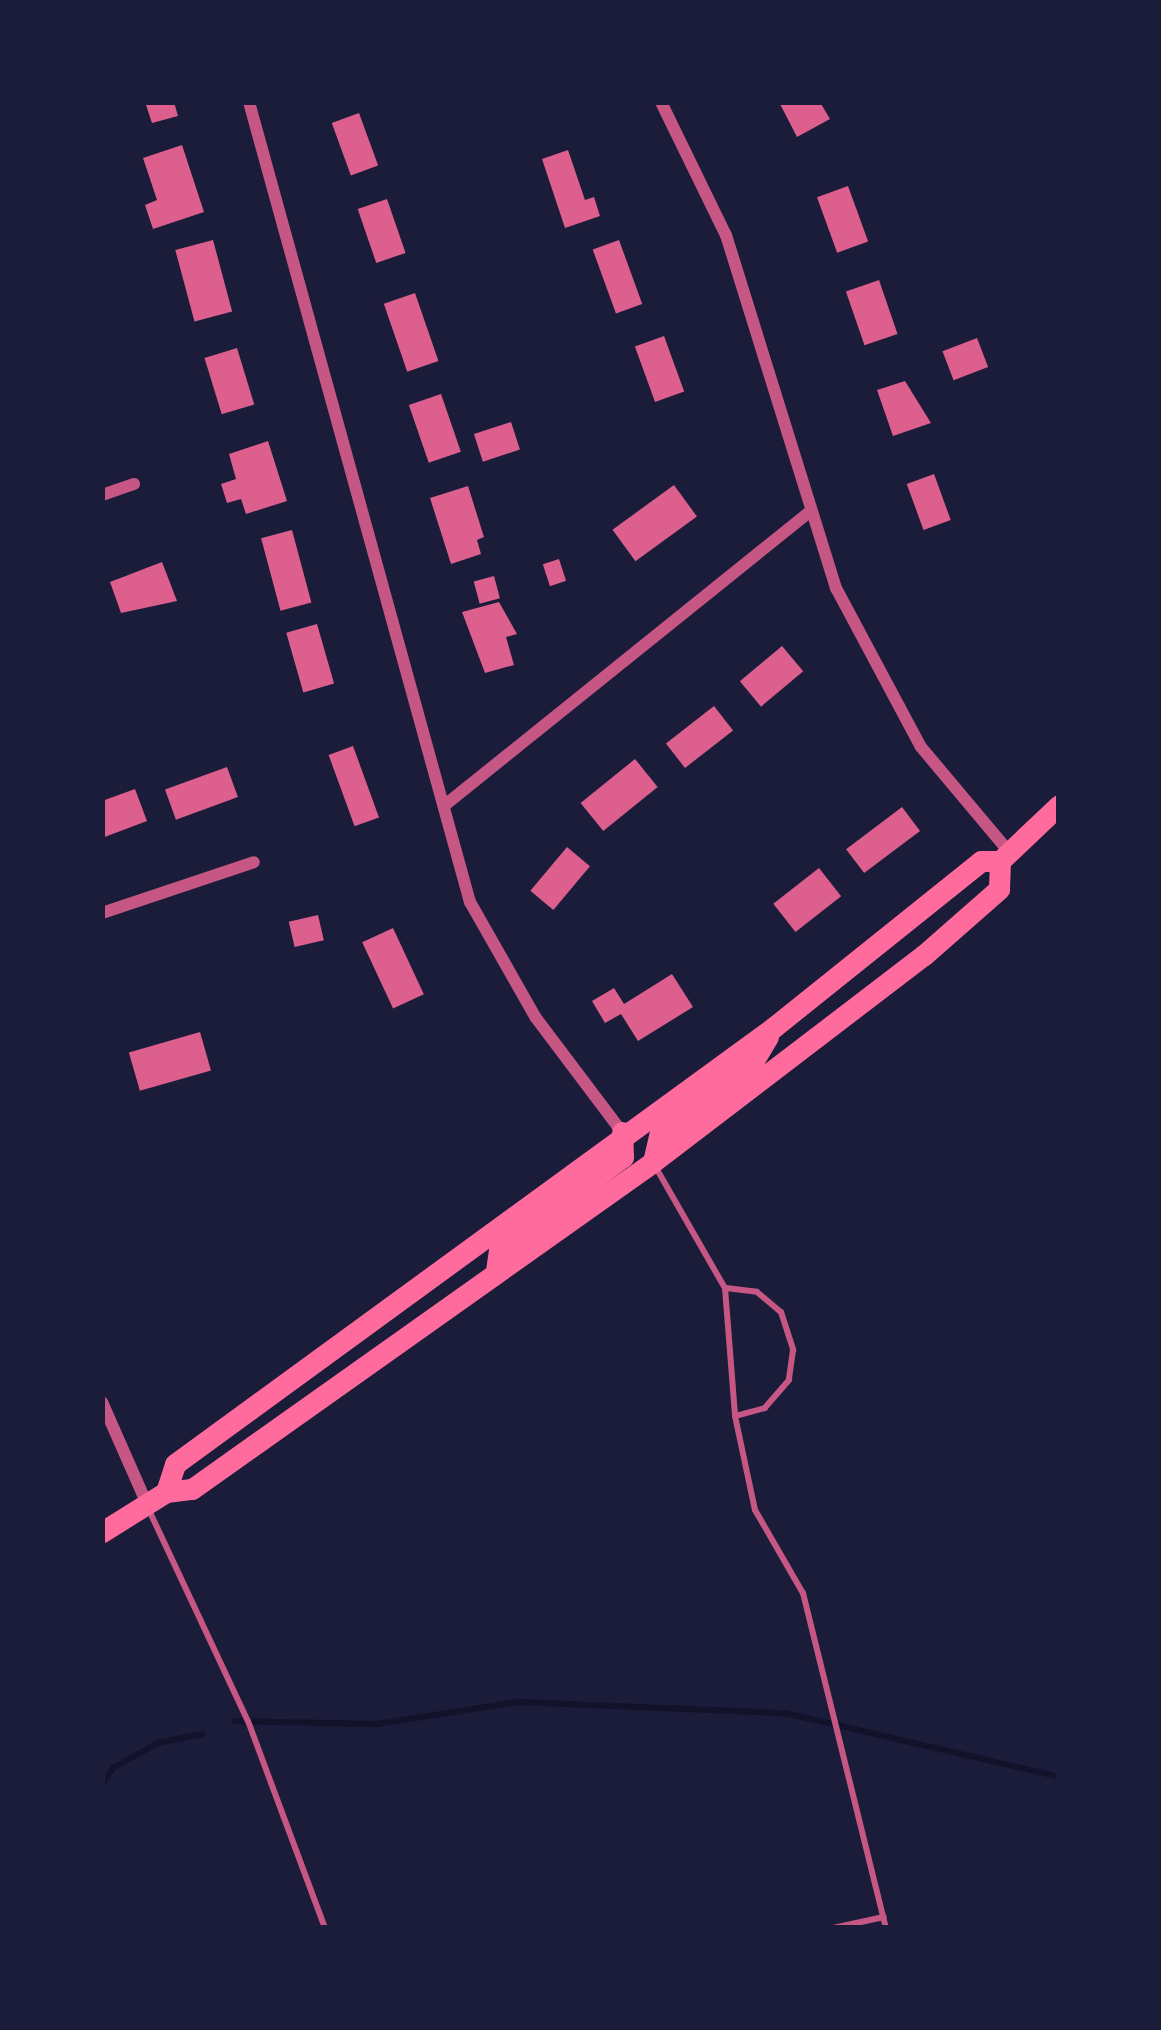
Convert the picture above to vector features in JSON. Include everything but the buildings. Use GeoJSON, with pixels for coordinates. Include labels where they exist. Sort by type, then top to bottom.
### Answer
{"type":"FeatureCollection","features":[{"type":"Feature","properties":{"kind":"highway"},"geometry":{"type":"LineString","coordinates":[[156,1498],[175,1464],[622,1132],[775,1027],[981,861],[1005,857],[1059,805]]}},
{"type":"Feature","properties":{"kind":"highway"},"geometry":{"type":"LineString","coordinates":[[102,1532],[156,1498],[192,1489],[652,1162],[924,955],[999,889],[1005,857]]}},
{"type":"Feature","properties":{"kind":"highway"},"geometry":{"type":"LineString","coordinates":[[652,1162],[660,1132],[754,1060],[775,1027]]}},
{"type":"Feature","properties":{"kind":"highway"},"geometry":{"type":"LineString","coordinates":[[496,1271],[499,1250],[623,1157],[622,1132]]}},
{"type":"Feature","properties":{"kind":"street"},"geometry":{"type":"LineString","coordinates":[[249,102],[470,902],[493,952],[622,1132]]}},
{"type":"Feature","properties":{"kind":"street"},"geometry":{"type":"LineString","coordinates":[[661,102],[726,235],[809,512],[888,692],[921,747],[1005,857]]}},
{"type":"Feature","properties":{"kind":"street"},"geometry":{"type":"LineString","coordinates":[[102,495],[134,484]]}},
{"type":"Feature","properties":{"kind":"street"},"geometry":{"type":"LineString","coordinates":[[445,805],[809,512]]}},
{"type":"Feature","properties":{"kind":"street"},"geometry":{"type":"LineString","coordinates":[[102,914],[254,862]]}},
{"type":"Feature","properties":{"kind":"street"},"geometry":{"type":"LineString","coordinates":[[102,1402],[156,1498]]}},
{"type":"Feature","properties":{"kind":"lane"},"geometry":{"type":"LineString","coordinates":[[652,1162],[724,1288],[735,1416],[755,1510],[802,1593],[886,1928]]}},
{"type":"Feature","properties":{"kind":"lane"},"geometry":{"type":"LineString","coordinates":[[724,1288],[757,1292],[781,1312],[793,1350],[789,1380],[765,1408],[735,1416]]}},
{"type":"Feature","properties":{"kind":"lane"},"geometry":{"type":"LineString","coordinates":[[156,1498],[248,1721],[325,1928]]}},
{"type":"Feature","properties":{"kind":"lane"},"geometry":{"type":"LineString","coordinates":[[833,1928],[884,1917]]}},
{"type":"Feature","properties":{"kind":"waterway"},"geometry":{"type":"LineString","coordinates":[[235,1721],[377,1724],[518,1702],[785,1713],[1059,1777]]}},
{"type":"Feature","properties":{"kind":"waterway"},"geometry":{"type":"LineString","coordinates":[[102,1785],[113,1768],[158,1743],[202,1734]]}}]}
